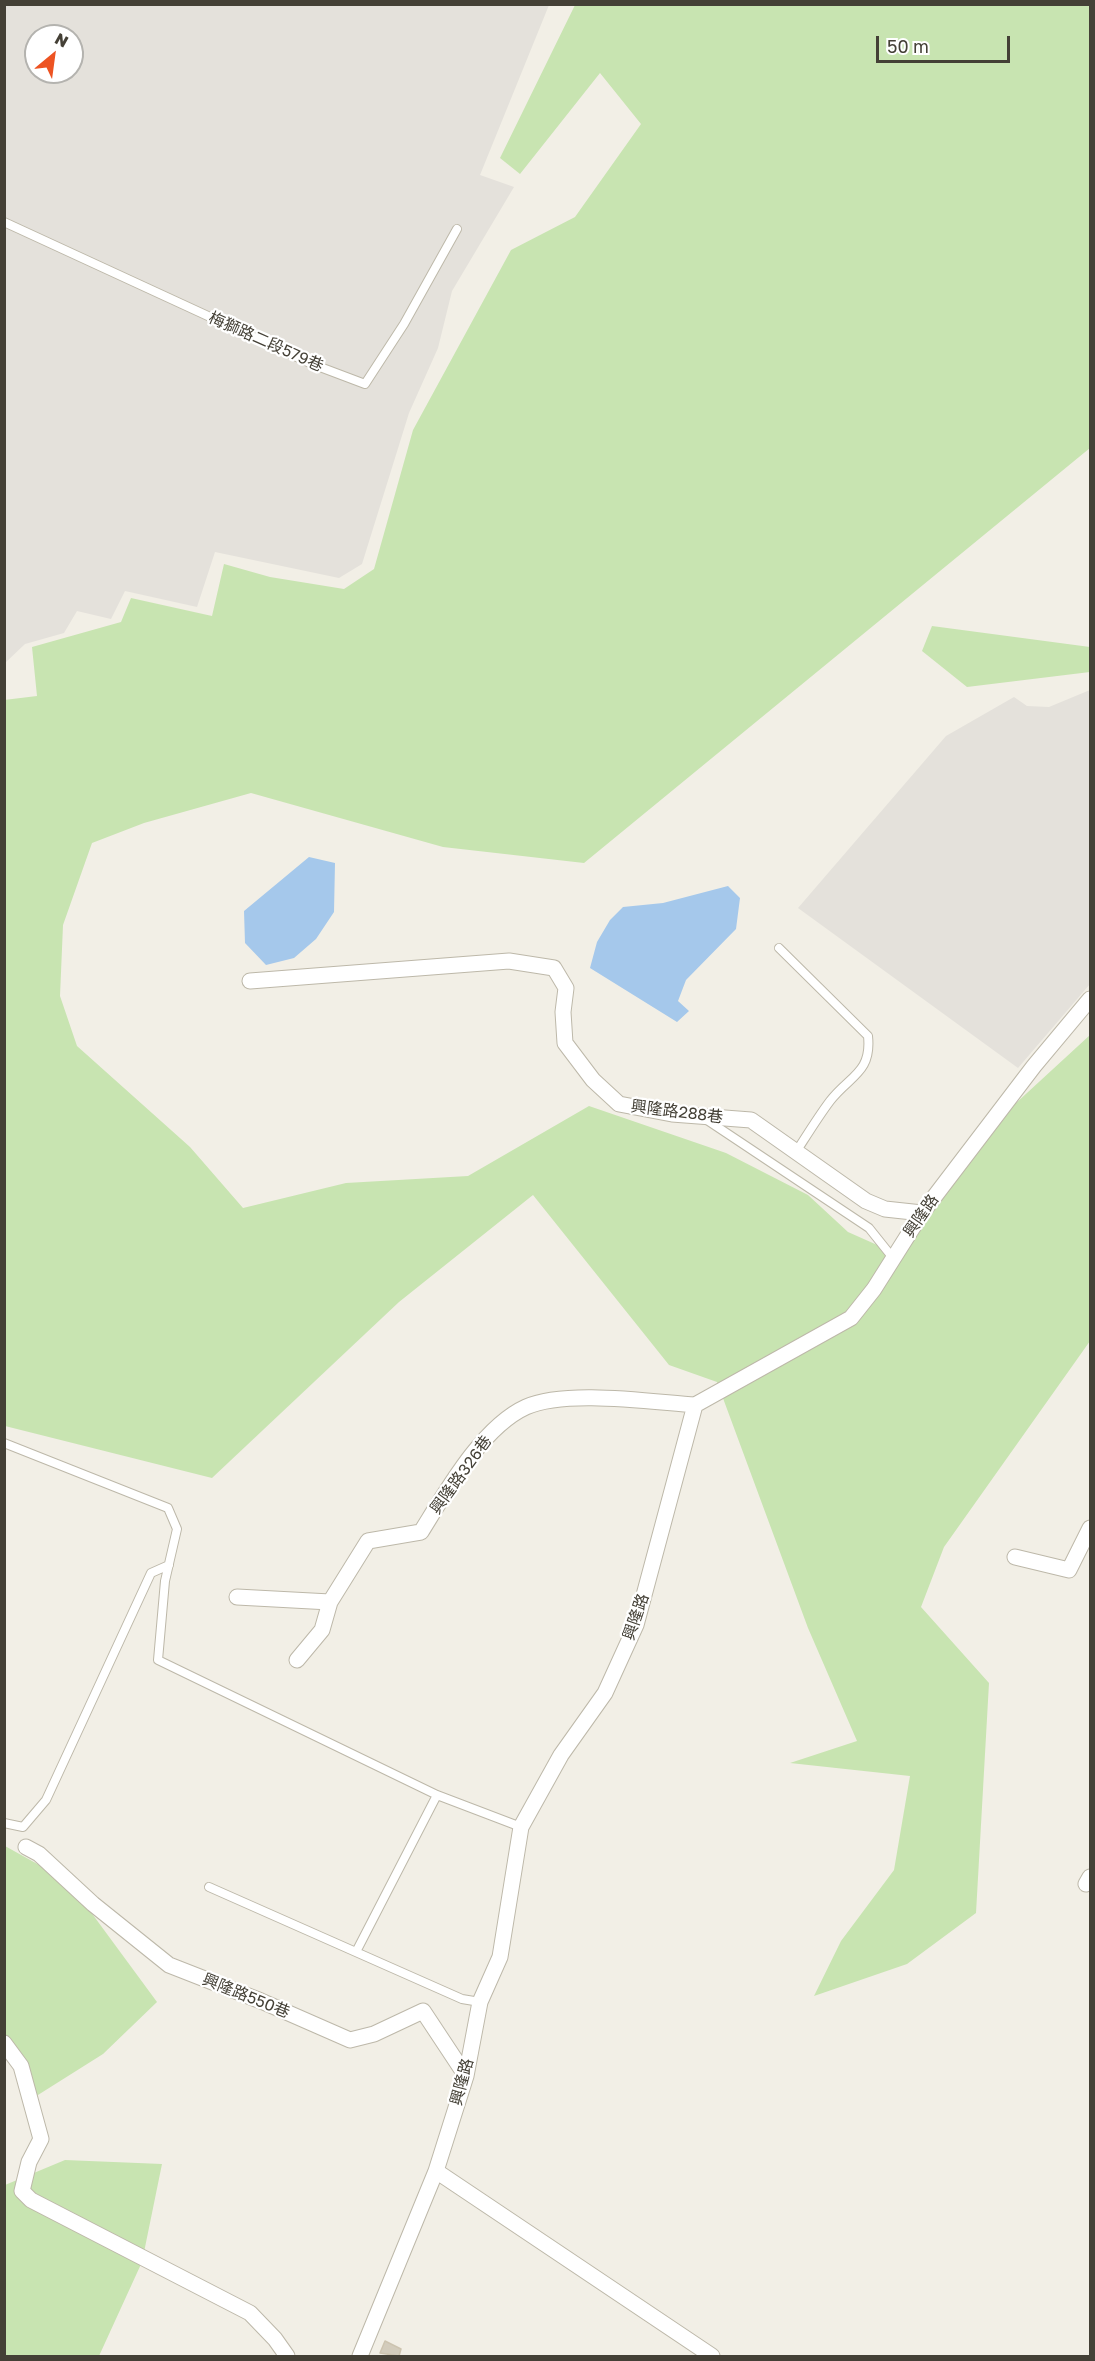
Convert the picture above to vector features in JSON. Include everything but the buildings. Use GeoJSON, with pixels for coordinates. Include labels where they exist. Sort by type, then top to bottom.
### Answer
{"type":"FeatureCollection","features":[{"type":"Feature","properties":{"kind":"street","name":"興隆路288巷"},"geometry":{"type":"LineString","coordinates":[[250,981],[509,961],[554,968],[566,988],[562,1021],[565,1043],[593,1080],[619,1104],[672,1114],[751,1120],[866,1201],[885,1209],[922,1213]]}},
{"type":"Feature","properties":{"kind":"street","name":"興隆路"},"geometry":{"type":"LineString","coordinates":[[360,2356],[436,2171],[466,2076],[480,2002],[500,1957],[521,1827],[561,1755],[605,1693],[636,1625],[695,1405],[851,1318],[874,1289],[922,1213],[1034,1066],[1090,999]]}},
{"type":"Feature","properties":{"kind":"street","name":"興隆路326巷"},"geometry":{"type":"LineString","coordinates":[[297,1660],[322,1630],[330,1602],[368,1541],[421,1532],[454,1478],[491,1433],[527,1407],[575,1397],[695,1405]]}},
{"type":"Feature","properties":{"kind":"street"},"geometry":{"type":"LineString","coordinates":[[1015,1557],[1069,1570],[1090,1528]]}},
{"type":"Feature","properties":{"kind":"street"},"geometry":{"type":"LineString","coordinates":[[237,1597],[330,1602]]}},
{"type":"Feature","properties":{"kind":"street","name":"興隆路550巷"},"geometry":{"type":"LineString","coordinates":[[26,1846],[39,1854],[93,1904],[170,1965],[350,2040],[374,2034],[423,2011],[466,2076]]}},
{"type":"Feature","properties":{"kind":"street"},"geometry":{"type":"LineString","coordinates":[[4,2043],[21,2066],[41,2139],[29,2162],[22,2191],[31,2200],[250,2313],[275,2339],[287,2356]]}},
{"type":"Feature","properties":{"kind":"street"},"geometry":{"type":"LineString","coordinates":[[436,2171],[712,2356]]}},
{"type":"Feature","properties":{"kind":"lane","name":"梅獅路二段579巷"},"geometry":{"type":"LineString","coordinates":[[4,222],[312,364],[365,384],[404,324],[458,229]]}},
{"type":"Feature","properties":{"kind":"lane"},"geometry":{"type":"LineString","coordinates":[[779,948],[868,1036],[870,1053],[856,1078],[832,1098],[795,1153]]}},
{"type":"Feature","properties":{"kind":"lane"},"geometry":{"type":"LineString","coordinates":[[702,1116],[869,1228],[893,1258]]}},
{"type":"Feature","properties":{"kind":"lane"},"geometry":{"type":"LineString","coordinates":[[4,1443],[168,1508],[177,1529],[169,1565],[158,1660],[437,1795],[521,1827]]}},
{"type":"Feature","properties":{"kind":"lane"},"geometry":{"type":"LineString","coordinates":[[4,1823],[23,1827],[46,1800],[151,1573],[169,1565]]}},
{"type":"Feature","properties":{"kind":"lane"},"geometry":{"type":"LineString","coordinates":[[357,1950],[437,1795]]}},
{"type":"Feature","properties":{"kind":"lane"},"geometry":{"type":"LineString","coordinates":[[209,1887],[357,1950],[462,1999],[480,2002]]}},
{"type":"Feature","properties":{"kind":"shaded area"},"geometry":{"type":"Polygon","coordinates":[[[5,5],[549,5],[480,175],[514,187],[452,291],[438,348],[409,413],[362,564],[339,578],[215,552],[197,607],[125,591],[111,619],[77,611],[64,633],[25,644],[5,663],[5,5]]]}},
{"type":"Feature","properties":{"kind":"shaded area"},"geometry":{"type":"Polygon","coordinates":[[[1090,690],[1090,984],[1018,1068],[798,908],[946,736],[1014,697],[1027,706],[1049,707],[1090,690]]]}},
{"type":"Feature","properties":{"kind":"green space"},"geometry":{"type":"Polygon","coordinates":[[[575,5],[1090,5],[1090,448],[584,863],[443,847],[251,793],[144,823],[92,843],[63,925],[60,996],[77,1046],[190,1147],[243,1208],[346,1183],[468,1176],[589,1106],[726,1153],[808,1195],[848,1232],[902,1256],[1015,1104],[1090,1035],[1090,1341],[944,1547],[921,1607],[989,1683],[976,1913],[907,1964],[814,1996],[841,1941],[894,1870],[910,1776],[790,1763],[857,1741],[808,1628],[717,1382],[669,1365],[533,1195],[399,1302],[212,1478],[5,1426],[4,700],[37,696],[32,647],[121,622],[131,598],[212,616],[224,564],[270,577],[344,589],[374,569],[413,430],[511,250],[575,217],[641,124],[600,73],[520,174],[500,158],[575,5]]]}},
{"type":"Feature","properties":{"kind":"green space"},"geometry":{"type":"Polygon","coordinates":[[[932,626],[1090,647],[1090,672],[967,687],[922,651],[932,626]]]}},
{"type":"Feature","properties":{"kind":"green space"},"geometry":{"type":"Polygon","coordinates":[[[5,1846],[68,1881],[157,2002],[103,2054],[30,2100],[5,2050],[5,1846]]]}},
{"type":"Feature","properties":{"kind":"green space"},"geometry":{"type":"Polygon","coordinates":[[[65,2160],[162,2164],[142,2262],[99,2356],[5,2356],[5,2185],[65,2160]]]}},
{"type":"Feature","properties":{"kind":"water"},"geometry":{"type":"Polygon","coordinates":[[[309,857],[335,863],[334,912],[316,939],[294,958],[266,965],[245,943],[244,911],[309,857]]]}},
{"type":"Feature","properties":{"kind":"water"},"geometry":{"type":"Polygon","coordinates":[[[728,886],[740,898],[736,929],[686,980],[678,1001],[689,1011],[677,1022],[590,968],[597,942],[610,920],[623,907],[663,903],[728,886]]]}}]}
